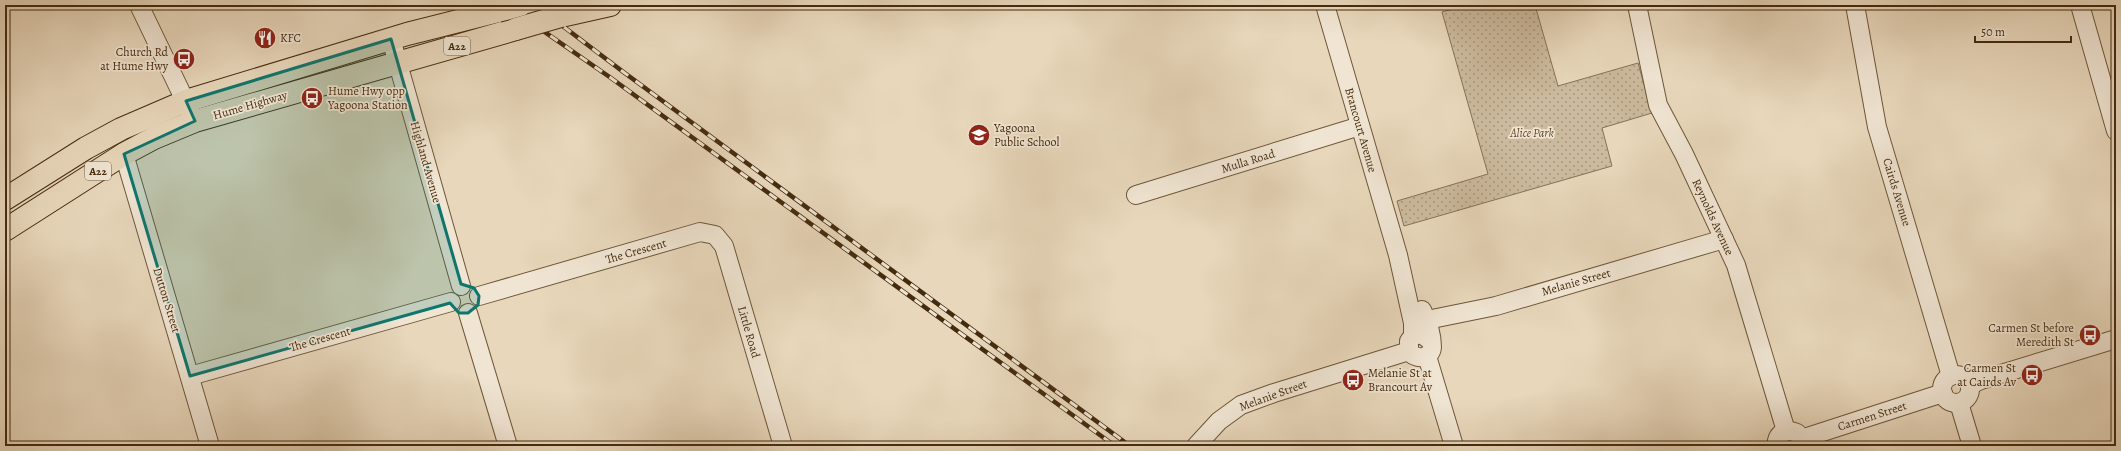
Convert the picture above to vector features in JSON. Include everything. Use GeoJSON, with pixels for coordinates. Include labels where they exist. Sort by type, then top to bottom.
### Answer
{"type":"FeatureCollection","features":[{"type":"Feature","properties":{"kind":"highway","name":"Hume Highway"},"geometry":{"type":"LineString","coordinates":[[5,199],[86,148],[121,129],[186,101],[390,39],[520,5]]}},
{"type":"Feature","properties":{"kind":"highway","name":"Hume Highway"},"geometry":{"type":"LineString","coordinates":[[5,230],[124,154],[154,138],[195,121],[561,16],[610,5]]}},
{"type":"Feature","properties":{"kind":"street"},"geometry":{"type":"LineString","coordinates":[[139,5],[195,121]]}},
{"type":"Feature","properties":{"kind":"street","name":"Brancourt Avenue"},"geometry":{"type":"LineString","coordinates":[[1325,5],[1398,255],[1413,322],[1411,344]]}},
{"type":"Feature","properties":{"kind":"street","name":"Reynolds Avenue"},"geometry":{"type":"LineString","coordinates":[[1637,5],[1658,105],[1736,265],[1786,442]]}},
{"type":"Feature","properties":{"kind":"street","name":"Cairds Avenue"},"geometry":{"type":"LineString","coordinates":[[1855,5],[1877,127],[1951,376]]}},
{"type":"Feature","properties":{"kind":"street"},"geometry":{"type":"LineString","coordinates":[[2080,5],[2116,131]]}},
{"type":"Feature","properties":{"kind":"street","name":"Highland Avenue"},"geometry":{"type":"LineString","coordinates":[[390,39],[461,286]]}},
{"type":"Feature","properties":{"kind":"street","name":"Mulla Road"},"geometry":{"type":"LineString","coordinates":[[1136,195],[1360,126]]}},
{"type":"Feature","properties":{"kind":"street","name":"Dutton Street"},"geometry":{"type":"LineString","coordinates":[[124,154],[210,446]]}},
{"type":"Feature","properties":{"kind":"street","name":"The Crescent"},"geometry":{"type":"LineString","coordinates":[[479,296],[700,232]]}},
{"type":"Feature","properties":{"kind":"street","name":"Little Road"},"geometry":{"type":"LineString","coordinates":[[700,232],[715,235],[724,246],[783,446]]}},
{"type":"Feature","properties":{"kind":"street","name":"Melanie Street"},"geometry":{"type":"LineString","coordinates":[[1427,320],[1451,317],[1496,306],[1724,239]]}},
{"type":"Feature","properties":{"kind":"street","name":"Brancourt Avenue"},"geometry":{"type":"LineString","coordinates":[[1398,255],[1427,320],[1429,348],[1454,446]]}},
{"type":"Feature","properties":{"kind":"street"},"geometry":{"type":"LineString","coordinates":[[461,286],[470,286],[479,296],[478,305],[468,313],[456,310],[451,302],[452,294],[461,286]]}},
{"type":"Feature","properties":{"kind":"street","name":"The Crescent"},"geometry":{"type":"LineString","coordinates":[[190,376],[451,302]]}},
{"type":"Feature","properties":{"kind":"street"},"geometry":{"type":"LineString","coordinates":[[468,313],[508,446]]}},
{"type":"Feature","properties":{"kind":"street"},"geometry":{"type":"LineString","coordinates":[[1970,386],[1981,380],[2116,339]]}},
{"type":"Feature","properties":{"kind":"street"},"geometry":{"type":"LineString","coordinates":[[1411,344],[1417,358],[1429,348]]}},
{"type":"Feature","properties":{"kind":"street","name":"Melanie Street"},"geometry":{"type":"LineString","coordinates":[[1196,446],[1219,421],[1241,405],[1411,344]]}},
{"type":"Feature","properties":{"kind":"street"},"geometry":{"type":"LineString","coordinates":[[1951,376],[1963,377],[1970,386],[1968,397],[1959,403],[1950,402],[1943,393],[1943,384],[1951,376]]}},
{"type":"Feature","properties":{"kind":"street","name":"Carmen Street"},"geometry":{"type":"LineString","coordinates":[[1786,442],[1943,393]]}},
{"type":"Feature","properties":{"kind":"street"},"geometry":{"type":"LineString","coordinates":[[1959,403],[1972,446]]}},
{"type":"Feature","properties":{"kind":"highlighted area"},"geometry":{"type":"Polygon","coordinates":[[[391,39],[461,284],[474,288],[479,296],[478,305],[468,313],[459,313],[450,303],[190,376],[124,154],[195,121],[186,101],[391,39]]]}},
{"type":"Feature","properties":{"kind":"green space","name":"Alice Park"},"geometry":{"type":"Polygon","coordinates":[[[1467,5],[1535,5],[1558,86],[1638,63],[1652,113],[1602,128],[1612,166],[1404,226],[1397,201],[1488,174],[1442,12],[1467,5]]]}},
{"type":"Feature","properties":{"kind":"railway"},"geometry":{"type":"LineString","coordinates":[[506,5],[611,78],[1115,446]]}},
{"type":"Feature","properties":{"kind":"railway"},"geometry":{"type":"LineString","coordinates":[[535,5],[622,71],[1130,446]]}},
{"type":"Feature","properties":{"kind":"place","name":"KFC"},"geometry":{"type":"Point","coordinates":[265,38]}},
{"type":"Feature","properties":{"kind":"place","name":"Church Rd at Hume Hwy"},"geometry":{"type":"Point","coordinates":[184,59]}},
{"type":"Feature","properties":{"kind":"place","name":"Hume Hwy opp Yagoona Station"},"geometry":{"type":"Point","coordinates":[312,98]}},
{"type":"Feature","properties":{"kind":"place","name":"Yagoona Public School"},"geometry":{"type":"Point","coordinates":[979,135]}},
{"type":"Feature","properties":{"kind":"place","name":"Carmen St before Meredith St"},"geometry":{"type":"Point","coordinates":[2090,335]}},
{"type":"Feature","properties":{"kind":"place","name":"Carmen St at Cairds Av"},"geometry":{"type":"Point","coordinates":[2032,375]}},
{"type":"Feature","properties":{"kind":"place","name":"Melanie St at Brancourt Av"},"geometry":{"type":"Point","coordinates":[1353,380]}}]}
